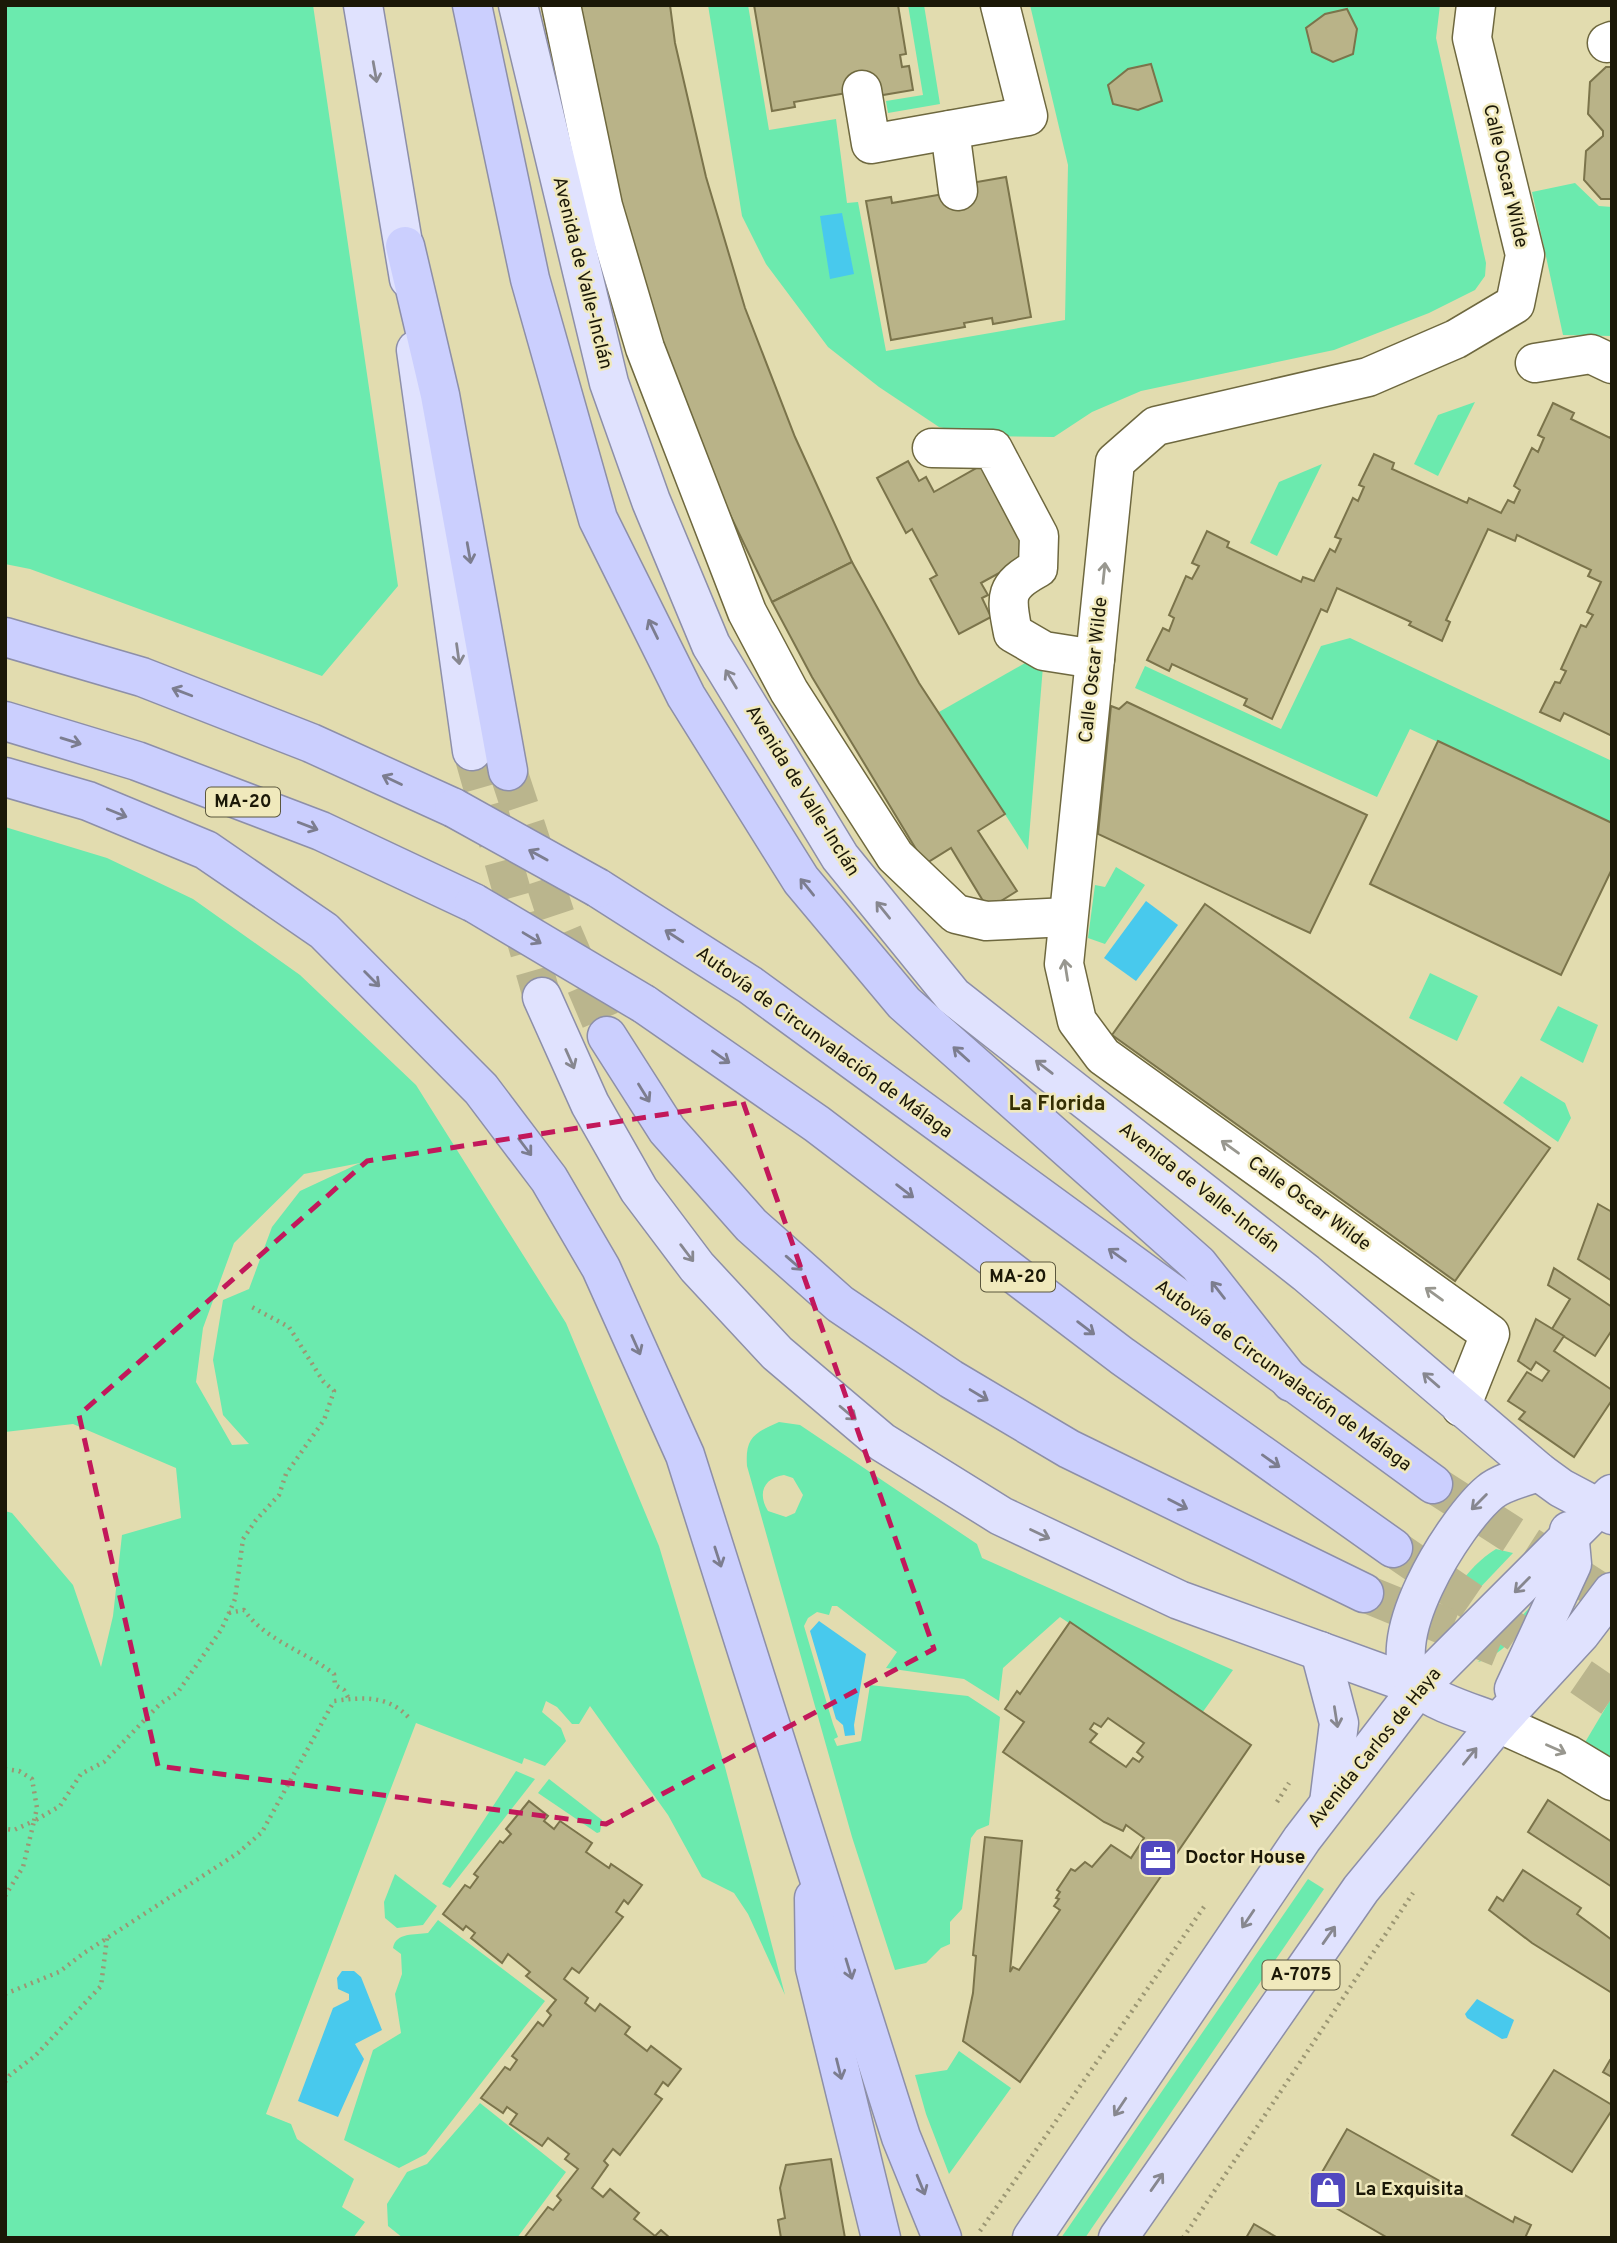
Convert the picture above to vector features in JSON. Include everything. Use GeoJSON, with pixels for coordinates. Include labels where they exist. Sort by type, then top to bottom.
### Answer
{"type":"FeatureCollection","features":[{"type":"Feature","properties":{"kind":"highway"},"geometry":{"type":"LineString","coordinates":[[472,5],[530,279],[598,519],[686,696],[801,880],[904,1003],[1198,1264],[1291,1382]]}},
{"type":"Feature","properties":{"kind":"highway"},"geometry":{"type":"LineString","coordinates":[[405,246],[440,395],[508,771]]}},
{"type":"Feature","properties":{"kind":"highway","name":"Autovía de Circunvalación de Málaga"},"geometry":{"type":"LineString","coordinates":[[5,637],[142,677],[311,743],[454,808],[598,888],[750,985],[1433,1484]]}},
{"type":"Feature","properties":{"kind":"highway","name":"MA-20"},"geometry":{"type":"LineString","coordinates":[[5,721],[137,761],[321,831],[474,903],[644,1004],[817,1124],[1122,1356],[1393,1548]]}},
{"type":"Feature","properties":{"kind":"highway"},"geometry":{"type":"LineString","coordinates":[[5,777],[88,801],[206,850],[324,931],[481,1089],[549,1179],[601,1268],[685,1455],[901,2137],[942,2238]]}},
{"type":"Feature","properties":{"kind":"highway"},"geometry":{"type":"LineString","coordinates":[[607,1036],[667,1130],[751,1225],[840,1304],[951,1379],[1069,1449],[1364,1593]]}},
{"type":"Feature","properties":{"kind":"highway"},"geometry":{"type":"LineString","coordinates":[[814,1857],[815,1968],[881,2238]]}},
{"type":"Feature","properties":{"kind":"main road"},"geometry":{"type":"LineString","coordinates":[[363,5],[405,246],[421,398],[471,751]]}},
{"type":"Feature","properties":{"kind":"main road","name":"Avenida de Valle-Inclán"},"geometry":{"type":"LineString","coordinates":[[518,5],[609,383],[650,501],[711,645],[840,857],[953,996],[1306,1273],[1550,1480],[1608,1506]]}},
{"type":"Feature","properties":{"kind":"main road"},"geometry":{"type":"LineString","coordinates":[[542,997],[590,1104],[639,1190],[681,1245],[776,1353],[872,1433],[1001,1516],[1179,1600],[1419,1687],[1498,1723]]}},
{"type":"Feature","properties":{"kind":"main road"},"geometry":{"type":"LineString","coordinates":[[1419,1687],[1404,1659],[1414,1604],[1465,1517],[1492,1490],[1550,1480],[1570,1537],[1572,1564],[1498,1723]]}},
{"type":"Feature","properties":{"kind":"main road","name":"Avenida Carlos de Haya"},"geometry":{"type":"LineString","coordinates":[[1032,2238],[1329,1803],[1419,1687],[1570,1537],[1608,1506]]}},
{"type":"Feature","properties":{"kind":"main road"},"geometry":{"type":"LineString","coordinates":[[1498,1723],[1581,1633],[1612,1592]]}},
{"type":"Feature","properties":{"kind":"main road"},"geometry":{"type":"LineString","coordinates":[[1320,1651],[1339,1723],[1329,1803]]}},
{"type":"Feature","properties":{"kind":"main road","name":"A-7075"},"geometry":{"type":"LineString","coordinates":[[1118,2238],[1361,1889],[1498,1723]]}},
{"type":"Feature","properties":{"kind":"street"},"geometry":{"type":"LineString","coordinates":[[561,5],[603,206],[645,348],[747,612],[789,691],[895,856],[956,914],[986,921],[1068,917]]}},
{"type":"Feature","properties":{"kind":"street"},"geometry":{"type":"LineString","coordinates":[[862,90],[870,144],[1028,116],[1000,5]]}},
{"type":"Feature","properties":{"kind":"street","name":"Calle Oscar Wilde"},"geometry":{"type":"LineString","coordinates":[[1461,1407],[1490,1334],[1103,1056],[1077,1021],[1064,964],[1115,462],[1157,426],[1368,377],[1456,339],[1515,304],[1525,254],[1472,38],[1476,5]]}},
{"type":"Feature","properties":{"kind":"street"},"geometry":{"type":"LineString","coordinates":[[950,130],[958,191]]}},
{"type":"Feature","properties":{"kind":"street"},"geometry":{"type":"LineString","coordinates":[[1535,363],[1591,354],[1612,363]]}},
{"type":"Feature","properties":{"kind":"street"},"geometry":{"type":"LineString","coordinates":[[932,448],[993,449],[1039,536],[1038,568],[1016,580],[1006,599],[1013,633],[1044,651],[1095,659]]}},
{"type":"Feature","properties":{"kind":"street"},"geometry":{"type":"LineString","coordinates":[[1498,1723],[1569,1755],[1612,1781]]}},
{"type":"Feature","properties":{"kind":"path"},"geometry":{"type":"LineString","coordinates":[[5,1829],[14,1830],[60,1806],[81,1774],[104,1762],[160,1704],[178,1692],[221,1630],[229,1613],[234,1599],[243,1539],[279,1495],[286,1474],[324,1420],[334,1391],[323,1381],[289,1326],[248,1305]]}},
{"type":"Feature","properties":{"kind":"path"},"geometry":{"type":"LineString","coordinates":[[229,1613],[244,1610],[253,1623],[285,1646],[323,1665],[334,1674],[335,1685],[344,1690],[349,1699]]}},
{"type":"Feature","properties":{"kind":"path"},"geometry":{"type":"LineString","coordinates":[[5,1994],[59,1972],[237,1853],[262,1832],[334,1700],[371,1697],[400,1707],[410,1719]]}},
{"type":"Feature","properties":{"kind":"path"},"geometry":{"type":"LineString","coordinates":[[5,1769],[19,1771],[32,1779],[37,1808],[23,1867],[5,1896]]}},
{"type":"Feature","properties":{"kind":"path"},"geometry":{"type":"LineString","coordinates":[[1269,1814],[1292,1779]]}},
{"type":"Feature","properties":{"kind":"path"},"geometry":{"type":"LineString","coordinates":[[1183,2238],[1414,1891]]}},
{"type":"Feature","properties":{"kind":"path"},"geometry":{"type":"LineString","coordinates":[[976,2238],[1213,1894]]}},
{"type":"Feature","properties":{"kind":"path"},"geometry":{"type":"LineString","coordinates":[[5,2082],[8,2075],[35,2056],[101,1986],[108,1937]]}},
{"type":"Feature","properties":{"kind":"highlighted area"},"geometry":{"type":"Polygon","coordinates":[[[743,1102],[934,1649],[606,1824],[158,1766],[79,1415],[367,1161],[743,1102]]]}},
{"type":"Feature","properties":{"kind":"green space"},"geometry":{"type":"Polygon","coordinates":[[[5,5],[313,5],[398,586],[322,676],[30,569],[5,564],[5,5]]]}},
{"type":"Feature","properties":{"kind":"green space"},"geometry":{"type":"Polygon","coordinates":[[[708,5],[748,5],[769,130],[836,119],[847,203],[858,202],[886,351],[1065,320],[1068,165],[1030,5],[1440,5],[1436,38],[1486,263],[1485,276],[1475,290],[1429,313],[1334,350],[1141,391],[1092,412],[1054,437],[983,436],[939,427],[879,387],[828,347],[766,264],[742,216],[708,5]]]}},
{"type":"Feature","properties":{"kind":"green space"},"geometry":{"type":"Polygon","coordinates":[[[908,5],[924,5],[940,104],[888,113],[886,101],[923,95],[908,5]]]}},
{"type":"Feature","properties":{"kind":"green space"},"geometry":{"type":"Polygon","coordinates":[[[1575,183],[1599,206],[1612,207],[1612,336],[1563,335],[1532,192],[1575,183]]]}},
{"type":"Feature","properties":{"kind":"green space"},"geometry":{"type":"Polygon","coordinates":[[[1475,402],[1438,476],[1414,464],[1438,415],[1475,402]]]}},
{"type":"Feature","properties":{"kind":"green space"},"geometry":{"type":"Polygon","coordinates":[[[1322,464],[1277,556],[1250,543],[1279,482],[1322,464]]]}},
{"type":"Feature","properties":{"kind":"green space"},"geometry":{"type":"Polygon","coordinates":[[[1350,638],[1612,761],[1612,823],[1410,729],[1377,797],[1135,688],[1145,666],[1281,729],[1321,646],[1350,638]]]}},
{"type":"Feature","properties":{"kind":"green space"},"geometry":{"type":"Polygon","coordinates":[[[1025,663],[1043,666],[1028,850],[939,712],[1025,663]]]}},
{"type":"Feature","properties":{"kind":"green space"},"geometry":{"type":"Polygon","coordinates":[[[5,827],[107,858],[193,899],[300,975],[416,1085],[566,1323],[659,1546],[725,1767],[785,1995],[748,1914],[734,1893],[702,1877],[668,1815],[590,1706],[579,1724],[572,1724],[557,1707],[546,1701],[542,1712],[561,1728],[566,1741],[545,1766],[524,1758],[522,1764],[416,1723],[266,2114],[291,2124],[297,2139],[354,2179],[342,2207],[365,2222],[353,2238],[5,2238],[5,1511],[12,1513],[73,1585],[101,1667],[113,1616],[122,1535],[181,1518],[176,1468],[73,1424],[5,1432],[5,827]],[[360,1163],[304,1174],[234,1243],[203,1328],[196,1382],[232,1445],[249,1444],[223,1415],[213,1360],[223,1300],[249,1289],[272,1227],[300,1191],[360,1163]]]}},
{"type":"Feature","properties":{"kind":"green space"},"geometry":{"type":"Polygon","coordinates":[[[1116,867],[1145,885],[1105,944],[1088,938],[1095,885],[1105,887],[1116,867]]]}},
{"type":"Feature","properties":{"kind":"green space"},"geometry":{"type":"Polygon","coordinates":[[[1430,973],[1478,996],[1457,1041],[1409,1018],[1430,973]]]}},
{"type":"Feature","properties":{"kind":"green space"},"geometry":{"type":"Polygon","coordinates":[[[1558,1006],[1598,1025],[1583,1063],[1540,1040],[1558,1006]]]}},
{"type":"Feature","properties":{"kind":"green space"},"geometry":{"type":"Polygon","coordinates":[[[1521,1076],[1565,1103],[1571,1118],[1558,1142],[1503,1103],[1521,1076]]]}},
{"type":"Feature","properties":{"kind":"green space"},"geometry":{"type":"Polygon","coordinates":[[[779,1422],[800,1425],[977,1544],[982,1558],[1233,1670],[1202,1713],[1060,1617],[1003,1668],[999,1701],[964,1679],[886,1668],[897,1652],[837,1606],[832,1606],[829,1615],[817,1612],[808,1618],[804,1626],[838,1737],[834,1739],[837,1746],[861,1741],[870,1685],[968,1696],[1000,1717],[989,1825],[977,1830],[971,1838],[962,1909],[950,1922],[950,1944],[941,1948],[926,1963],[895,1970],[852,1837],[747,1466],[750,1443],[757,1433],[779,1422]],[[784,1475],[767,1483],[763,1498],[768,1511],[786,1517],[795,1513],[803,1495],[793,1478],[784,1475]]]}},
{"type":"Feature","properties":{"kind":"green space"},"geometry":{"type":"Polygon","coordinates":[[[1496,1549],[1513,1553],[1435,1635],[1458,1587],[1475,1566],[1496,1549]]]}},
{"type":"Feature","properties":{"kind":"green space"},"geometry":{"type":"Polygon","coordinates":[[[1533,1604],[1525,1622],[1512,1640],[1496,1654],[1478,1662],[1533,1604]]]}},
{"type":"Feature","properties":{"kind":"green space"},"geometry":{"type":"Polygon","coordinates":[[[1612,1697],[1612,1762],[1584,1744],[1612,1697]]]}},
{"type":"Feature","properties":{"kind":"green space"},"geometry":{"type":"Polygon","coordinates":[[[516,1771],[535,1779],[450,1888],[442,1884],[516,1771]]]}},
{"type":"Feature","properties":{"kind":"green space"},"geometry":{"type":"Polygon","coordinates":[[[549,1779],[602,1820],[600,1832],[597,1833],[538,1793],[549,1779]]]}},
{"type":"Feature","properties":{"kind":"green space"},"geometry":{"type":"Polygon","coordinates":[[[395,1874],[437,1906],[423,1925],[397,1928],[385,1918],[384,1902],[395,1874]]]}},
{"type":"Feature","properties":{"kind":"green space"},"geometry":{"type":"Polygon","coordinates":[[[1308,1879],[1324,1889],[1085,2238],[1061,2238],[1308,1879]]]}},
{"type":"Feature","properties":{"kind":"green space"},"geometry":{"type":"Polygon","coordinates":[[[438,1920],[545,2001],[426,2154],[399,2168],[344,2140],[373,2050],[401,2033],[395,1994],[402,1974],[401,1954],[393,1948],[395,1943],[407,1935],[428,1933],[438,1920]]]}},
{"type":"Feature","properties":{"kind":"green space"},"geometry":{"type":"Polygon","coordinates":[[[959,2051],[1011,2088],[949,2174],[926,2114],[915,2075],[947,2070],[959,2051]]]}},
{"type":"Feature","properties":{"kind":"green space"},"geometry":{"type":"Polygon","coordinates":[[[480,2103],[566,2172],[517,2238],[403,2238],[388,2226],[387,2204],[407,2172],[427,2164],[480,2103]]]}},
{"type":"Feature","properties":{"kind":"water"},"geometry":{"type":"Polygon","coordinates":[[[842,213],[854,274],[830,279],[820,216],[842,213]]]}},
{"type":"Feature","properties":{"kind":"water"},"geometry":{"type":"Polygon","coordinates":[[[1146,901],[1178,925],[1136,981],[1104,958],[1146,901]]]}},
{"type":"Feature","properties":{"kind":"water"},"geometry":{"type":"Polygon","coordinates":[[[819,1621],[866,1654],[854,1725],[855,1735],[845,1736],[843,1725],[836,1719],[810,1631],[819,1621]]]}},
{"type":"Feature","properties":{"kind":"water"},"geometry":{"type":"Polygon","coordinates":[[[342,1971],[354,1971],[361,1977],[382,2030],[355,2044],[364,2059],[338,2117],[298,2101],[333,2008],[349,2000],[349,1994],[338,1989],[337,1978],[342,1971]]]}},
{"type":"Feature","properties":{"kind":"water"},"geometry":{"type":"Polygon","coordinates":[[[1477,1999],[1514,2020],[1507,2038],[1502,2039],[1467,2018],[1465,2014],[1477,1999]]]}},
{"type":"Feature","properties":{"kind":"building"},"geometry":{"type":"Polygon","coordinates":[[[577,5],[670,5],[675,43],[706,177],[745,308],[795,437],[852,562],[772,602],[710,473],[661,340],[619,202],[577,5]]]}},
{"type":"Feature","properties":{"kind":"building"},"geometry":{"type":"Polygon","coordinates":[[[754,5],[898,5],[906,54],[900,55],[902,67],[909,66],[913,90],[877,96],[876,88],[794,102],[795,107],[772,111],[754,5]]]}},
{"type":"Feature","properties":{"kind":"building"},"geometry":{"type":"Polygon","coordinates":[[[1347,9],[1357,29],[1353,54],[1333,62],[1312,52],[1306,28],[1325,14],[1347,9]]]}},
{"type":"Feature","properties":{"kind":"building"},"geometry":{"type":"Polygon","coordinates":[[[1151,64],[1162,101],[1138,110],[1113,104],[1108,85],[1128,69],[1151,64]]]}},
{"type":"Feature","properties":{"kind":"building"},"geometry":{"type":"Polygon","coordinates":[[[1606,67],[1612,67],[1612,199],[1601,199],[1584,180],[1586,151],[1603,136],[1603,131],[1588,114],[1590,82],[1606,67]]]}},
{"type":"Feature","properties":{"kind":"building"},"geometry":{"type":"Polygon","coordinates":[[[1006,177],[1031,317],[993,324],[992,318],[964,323],[965,327],[891,340],[866,201],[891,197],[892,203],[972,189],[971,183],[1006,177]]]}},
{"type":"Feature","properties":{"kind":"building"},"geometry":{"type":"Polygon","coordinates":[[[1553,403],[1574,413],[1571,419],[1610,438],[1612,434],[1612,736],[1564,713],[1560,721],[1540,712],[1555,682],[1560,683],[1566,671],[1561,669],[1581,625],[1586,627],[1593,615],[1587,612],[1601,582],[1588,576],[1591,570],[1517,535],[1515,541],[1488,529],[1446,620],[1450,622],[1442,641],[1409,625],[1411,622],[1337,588],[1327,612],[1321,609],[1272,719],[1244,705],[1247,699],[1172,664],[1169,671],[1147,660],[1163,628],[1169,631],[1174,618],[1169,615],[1186,576],[1192,579],[1199,566],[1192,563],[1207,531],[1229,542],[1227,547],[1301,582],[1303,577],[1314,581],[1330,549],[1335,552],[1341,539],[1335,537],[1353,498],[1358,501],[1364,487],[1359,485],[1374,454],[1394,463],[1392,469],[1467,503],[1469,498],[1501,513],[1508,500],[1514,503],[1520,490],[1514,486],[1532,448],[1538,452],[1544,438],[1538,435],[1553,403]]]}},
{"type":"Feature","properties":{"kind":"building"},"geometry":{"type":"Polygon","coordinates":[[[908,461],[919,481],[926,477],[934,492],[982,465],[1030,556],[981,583],[988,595],[982,598],[991,617],[959,634],[930,579],[937,575],[912,529],[906,533],[877,478],[908,461]]]}},
{"type":"Feature","properties":{"kind":"building"},"geometry":{"type":"Polygon","coordinates":[[[852,562],[919,683],[1005,814],[978,831],[1017,891],[988,909],[951,848],[925,864],[812,677],[772,602],[852,562]]]}},
{"type":"Feature","properties":{"kind":"building"},"geometry":{"type":"Polygon","coordinates":[[[1127,702],[1367,815],[1310,933],[1098,834],[1111,706],[1119,709],[1127,702]]]}},
{"type":"Feature","properties":{"kind":"building"},"geometry":{"type":"Polygon","coordinates":[[[1438,741],[1612,823],[1612,869],[1561,975],[1370,884],[1438,741]]]}},
{"type":"Feature","properties":{"kind":"building"},"geometry":{"type":"Polygon","coordinates":[[[1205,904],[1550,1148],[1455,1281],[1112,1035],[1205,904]]]}},
{"type":"Feature","properties":{"kind":"building"},"geometry":{"type":"Polygon","coordinates":[[[1598,1204],[1612,1212],[1612,1281],[1578,1259],[1598,1204]]]}},
{"type":"Feature","properties":{"kind":"building"},"geometry":{"type":"Polygon","coordinates":[[[1554,1268],[1612,1307],[1612,1330],[1595,1356],[1552,1329],[1570,1299],[1548,1285],[1554,1268]]]}},
{"type":"Feature","properties":{"kind":"building"},"geometry":{"type":"Polygon","coordinates":[[[1536,1319],[1564,1336],[1554,1351],[1612,1390],[1612,1400],[1574,1457],[1519,1419],[1525,1412],[1508,1401],[1527,1372],[1542,1381],[1549,1371],[1536,1362],[1531,1370],[1518,1361],[1536,1319]]]}},
{"type":"Feature","properties":{"kind":"building"},"geometry":{"type":"Polygon","coordinates":[[[1070,1622],[1251,1745],[1020,2082],[963,2041],[973,1993],[976,1956],[973,1955],[985,1837],[1022,1841],[1010,1972],[1013,1967],[1019,1970],[1060,1910],[1054,1906],[1059,1899],[1056,1898],[1060,1892],[1057,1890],[1071,1869],[1075,1871],[1085,1862],[1092,1867],[1111,1845],[1131,1858],[1144,1838],[1126,1825],[1123,1831],[1104,1822],[1003,1752],[1024,1722],[1005,1709],[1017,1691],[1020,1694],[1070,1622]],[[1108,1718],[1101,1727],[1094,1723],[1090,1729],[1097,1734],[1090,1742],[1126,1767],[1133,1758],[1139,1762],[1143,1757],[1137,1752],[1144,1743],[1108,1718]]]}},
{"type":"Feature","properties":{"kind":"building"},"geometry":{"type":"Polygon","coordinates":[[[1548,1800],[1612,1842],[1612,1887],[1528,1832],[1548,1800]]]}},
{"type":"Feature","properties":{"kind":"building"},"geometry":{"type":"Polygon","coordinates":[[[529,1801],[548,1816],[544,1821],[554,1829],[560,1821],[592,1843],[586,1852],[609,1868],[611,1864],[642,1885],[628,1904],[624,1900],[616,1912],[623,1917],[579,1973],[572,1968],[564,1979],[588,1998],[585,2003],[595,2011],[600,2004],[630,2027],[625,2034],[647,2051],[651,2046],[681,2069],[668,2086],[663,2082],[655,2094],[662,2099],[620,2155],[613,2149],[604,2161],[608,2165],[592,2188],[603,2197],[610,2189],[639,2213],[634,2219],[655,2236],[661,2230],[670,2238],[524,2238],[548,2207],[553,2210],[561,2200],[557,2196],[578,2169],[565,2159],[569,2154],[548,2138],[542,2146],[510,2124],[517,2114],[507,2107],[503,2113],[481,2098],[505,2067],[510,2070],[517,2060],[512,2056],[538,2022],[543,2026],[551,2015],[547,2011],[556,2000],[526,1976],[530,1972],[508,1954],[502,1963],[471,1938],[475,1933],[466,1926],[463,1930],[443,1914],[465,1885],[470,1888],[478,1877],[474,1874],[500,1841],[503,1843],[511,1834],[506,1829],[529,1801]]]}},
{"type":"Feature","properties":{"kind":"building"},"geometry":{"type":"Polygon","coordinates":[[[1523,1870],[1581,1908],[1577,1914],[1612,1940],[1612,1993],[1532,1943],[1489,1910],[1497,1897],[1503,1901],[1523,1870]]]}},
{"type":"Feature","properties":{"kind":"building"},"geometry":{"type":"Polygon","coordinates":[[[1610,2060],[1612,2061],[1612,2077],[1603,2072],[1610,2060]]]}},
{"type":"Feature","properties":{"kind":"building"},"geometry":{"type":"Polygon","coordinates":[[[1554,2070],[1612,2105],[1612,2110],[1572,2172],[1512,2135],[1554,2070]]]}},
{"type":"Feature","properties":{"kind":"building"},"geometry":{"type":"Polygon","coordinates":[[[1347,2129],[1513,2222],[1515,2217],[1531,2225],[1525,2238],[1388,2238],[1310,2193],[1347,2129]]]}},
{"type":"Feature","properties":{"kind":"building"},"geometry":{"type":"Polygon","coordinates":[[[831,2159],[845,2238],[781,2238],[778,2220],[785,2218],[780,2188],[786,2165],[831,2159]]]}},
{"type":"Feature","properties":{"kind":"building"},"geometry":{"type":"Polygon","coordinates":[[[1254,2224],[1278,2238],[1246,2238],[1254,2224]]]}},
{"type":"Feature","properties":{"kind":"tunnel"},"geometry":{"type":"LineString","coordinates":[[472,751],[542,997]]}},
{"type":"Feature","properties":{"kind":"tunnel"},"geometry":{"type":"LineString","coordinates":[[508,771],[556,916],[607,1036]]}},
{"type":"Feature","properties":{"kind":"tunnel"},"geometry":{"type":"LineString","coordinates":[[1433,1484],[1612,1599]]}},
{"type":"Feature","properties":{"kind":"tunnel"},"geometry":{"type":"LineString","coordinates":[[1393,1548],[1612,1698]]}},
{"type":"Feature","properties":{"kind":"tunnel"},"geometry":{"type":"LineString","coordinates":[[1364,1593],[1499,1648]]}},
{"type":"Feature","properties":{"kind":"place","name":"Doctor House"},"geometry":{"type":"Point","coordinates":[1158,1858]}},
{"type":"Feature","properties":{"kind":"place","name":"La Exquisita"},"geometry":{"type":"Point","coordinates":[1328,2190]}},
{"type":"Feature","properties":{"kind":"district","name":"La Florida"},"geometry":{"type":"Point","coordinates":[1057,1104]}}]}
